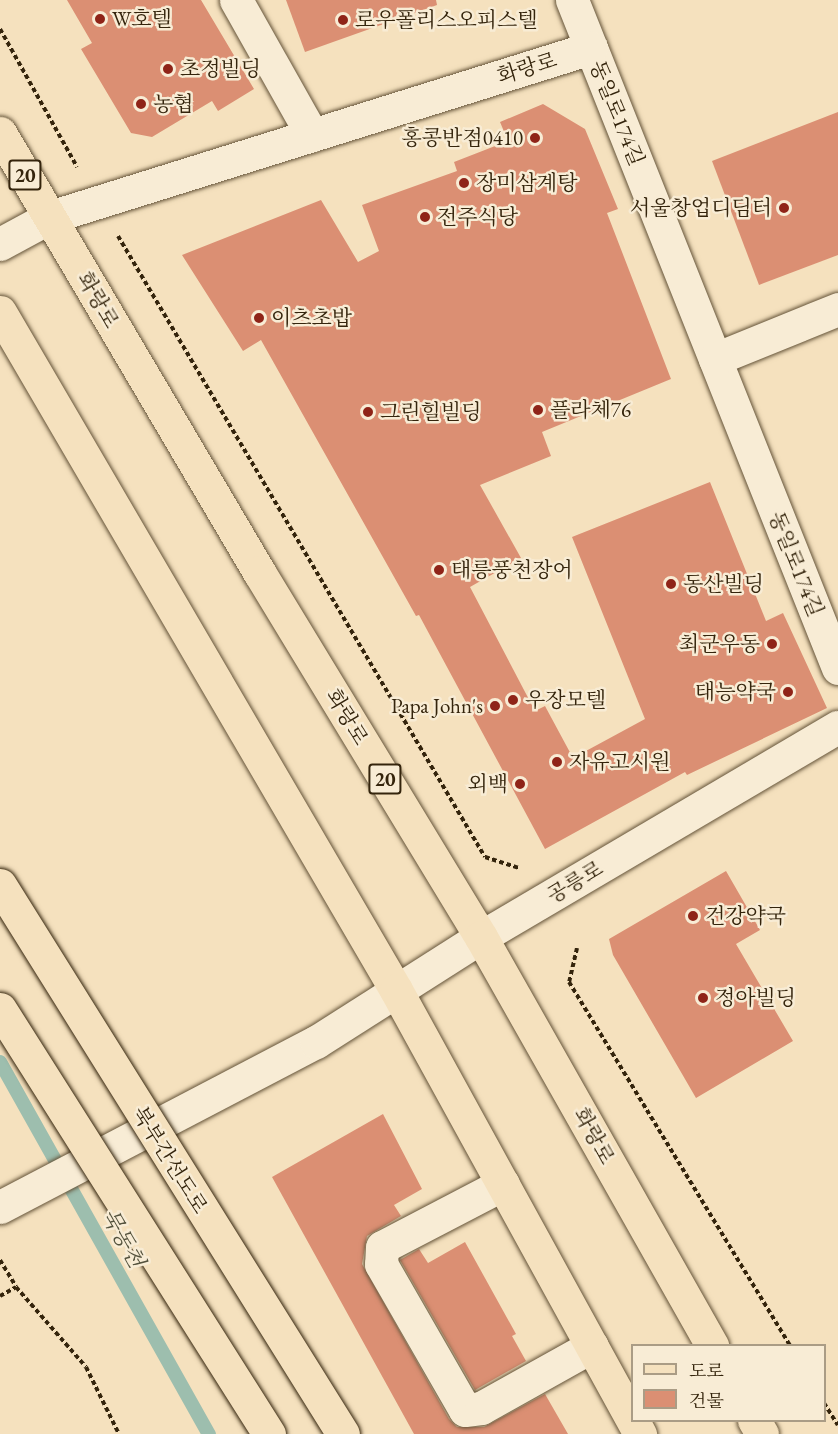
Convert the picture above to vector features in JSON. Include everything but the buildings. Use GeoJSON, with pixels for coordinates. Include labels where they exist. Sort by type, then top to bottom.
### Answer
{"type":"FeatureCollection","features":[{"type":"Feature","properties":{"kind":"main road","name":"화랑로"},"geometry":{"type":"LineString","coordinates":[[0,133],[481,937],[711,1344]]}},
{"type":"Feature","properties":{"kind":"main road"},"geometry":{"type":"LineString","coordinates":[[0,312],[396,990],[631,1418]]}},
{"type":"Feature","properties":{"kind":"main road","name":"북부간선도로"},"geometry":{"type":"LineString","coordinates":[[0,885],[343,1434]]}},
{"type":"Feature","properties":{"kind":"main road"},"geometry":{"type":"LineString","coordinates":[[0,1009],[269,1434]]}},
{"type":"Feature","properties":{"kind":"street"},"geometry":{"type":"LineString","coordinates":[[236,0],[312,135]]}},
{"type":"Feature","properties":{"kind":"street","name":"동일로174길"},"geometry":{"type":"LineString","coordinates":[[572,0],[838,668]]}},
{"type":"Feature","properties":{"kind":"street","name":"화랑로"},"geometry":{"type":"LineString","coordinates":[[50,217],[591,48]]}},
{"type":"Feature","properties":{"kind":"street"},"geometry":{"type":"LineString","coordinates":[[0,244],[50,217]]}},
{"type":"Feature","properties":{"kind":"street"},"geometry":{"type":"LineString","coordinates":[[715,359],[838,309]]}},
{"type":"Feature","properties":{"kind":"street","name":"공릉로"},"geometry":{"type":"LineString","coordinates":[[0,1207],[316,1042],[481,937],[838,727]]}},
{"type":"Feature","properties":{"kind":"street"},"geometry":{"type":"LineString","coordinates":[[503,1184],[382,1247],[381,1264],[465,1410],[481,1408],[592,1346]]}},
{"type":"Feature","properties":{"kind":"path"},"geometry":{"type":"LineString","coordinates":[[0,29],[98,202],[485,857],[520,868]]}},
{"type":"Feature","properties":{"kind":"path"},"geometry":{"type":"LineString","coordinates":[[577,948],[569,982],[789,1344]]}},
{"type":"Feature","properties":{"kind":"path"},"geometry":{"type":"LineString","coordinates":[[0,1260],[16,1287],[86,1367],[119,1434]]}},
{"type":"Feature","properties":{"kind":"path"},"geometry":{"type":"LineString","coordinates":[[0,1296],[16,1287]]}},
{"type":"Feature","properties":{"kind":"path"},"geometry":{"type":"LineString","coordinates":[[826,1404],[838,1425]]}},
{"type":"Feature","properties":{"kind":"waterway","name":"묵동천"},"geometry":{"type":"LineString","coordinates":[[0,1062],[209,1434]]}},
{"type":"Feature","properties":{"kind":"place","name":"W호텔"},"geometry":{"type":"Point","coordinates":[100,19]}},
{"type":"Feature","properties":{"kind":"place","name":"로우폴리스오피스텔"},"geometry":{"type":"Point","coordinates":[343,20]}},
{"type":"Feature","properties":{"kind":"place","name":"초정빌딩"},"geometry":{"type":"Point","coordinates":[168,69]}},
{"type":"Feature","properties":{"kind":"place","name":"농협"},"geometry":{"type":"Point","coordinates":[141,104]}},
{"type":"Feature","properties":{"kind":"place","name":"홍콩반점0410"},"geometry":{"type":"Point","coordinates":[535,138]}},
{"type":"Feature","properties":{"kind":"place","name":"장미삼계탕"},"geometry":{"type":"Point","coordinates":[464,183]}},
{"type":"Feature","properties":{"kind":"place","name":"서울창업디딤터"},"geometry":{"type":"Point","coordinates":[784,208]}},
{"type":"Feature","properties":{"kind":"place","name":"전주식당"},"geometry":{"type":"Point","coordinates":[425,217]}},
{"type":"Feature","properties":{"kind":"place","name":"이츠초밥"},"geometry":{"type":"Point","coordinates":[259,318]}},
{"type":"Feature","properties":{"kind":"place","name":"플라체76"},"geometry":{"type":"Point","coordinates":[538,410]}},
{"type":"Feature","properties":{"kind":"place","name":"그린힐빌딩"},"geometry":{"type":"Point","coordinates":[368,412]}},
{"type":"Feature","properties":{"kind":"place","name":"태릉풍천장어"},"geometry":{"type":"Point","coordinates":[439,570]}},
{"type":"Feature","properties":{"kind":"place","name":"동산빌딩"},"geometry":{"type":"Point","coordinates":[671,584]}},
{"type":"Feature","properties":{"kind":"place","name":"최군우동"},"geometry":{"type":"Point","coordinates":[772,644]}},
{"type":"Feature","properties":{"kind":"place","name":"태능약국"},"geometry":{"type":"Point","coordinates":[788,692]}},
{"type":"Feature","properties":{"kind":"place","name":"우장모텔"},"geometry":{"type":"Point","coordinates":[513,700]}},
{"type":"Feature","properties":{"kind":"place","name":"Papa John's"},"geometry":{"type":"Point","coordinates":[495,706]}},
{"type":"Feature","properties":{"kind":"place","name":"자유고시원"},"geometry":{"type":"Point","coordinates":[557,762]}},
{"type":"Feature","properties":{"kind":"place","name":"외백"},"geometry":{"type":"Point","coordinates":[520,784]}},
{"type":"Feature","properties":{"kind":"place","name":"건강약국"},"geometry":{"type":"Point","coordinates":[693,916]}},
{"type":"Feature","properties":{"kind":"place","name":"정아빌딩"},"geometry":{"type":"Point","coordinates":[703,998]}}]}
